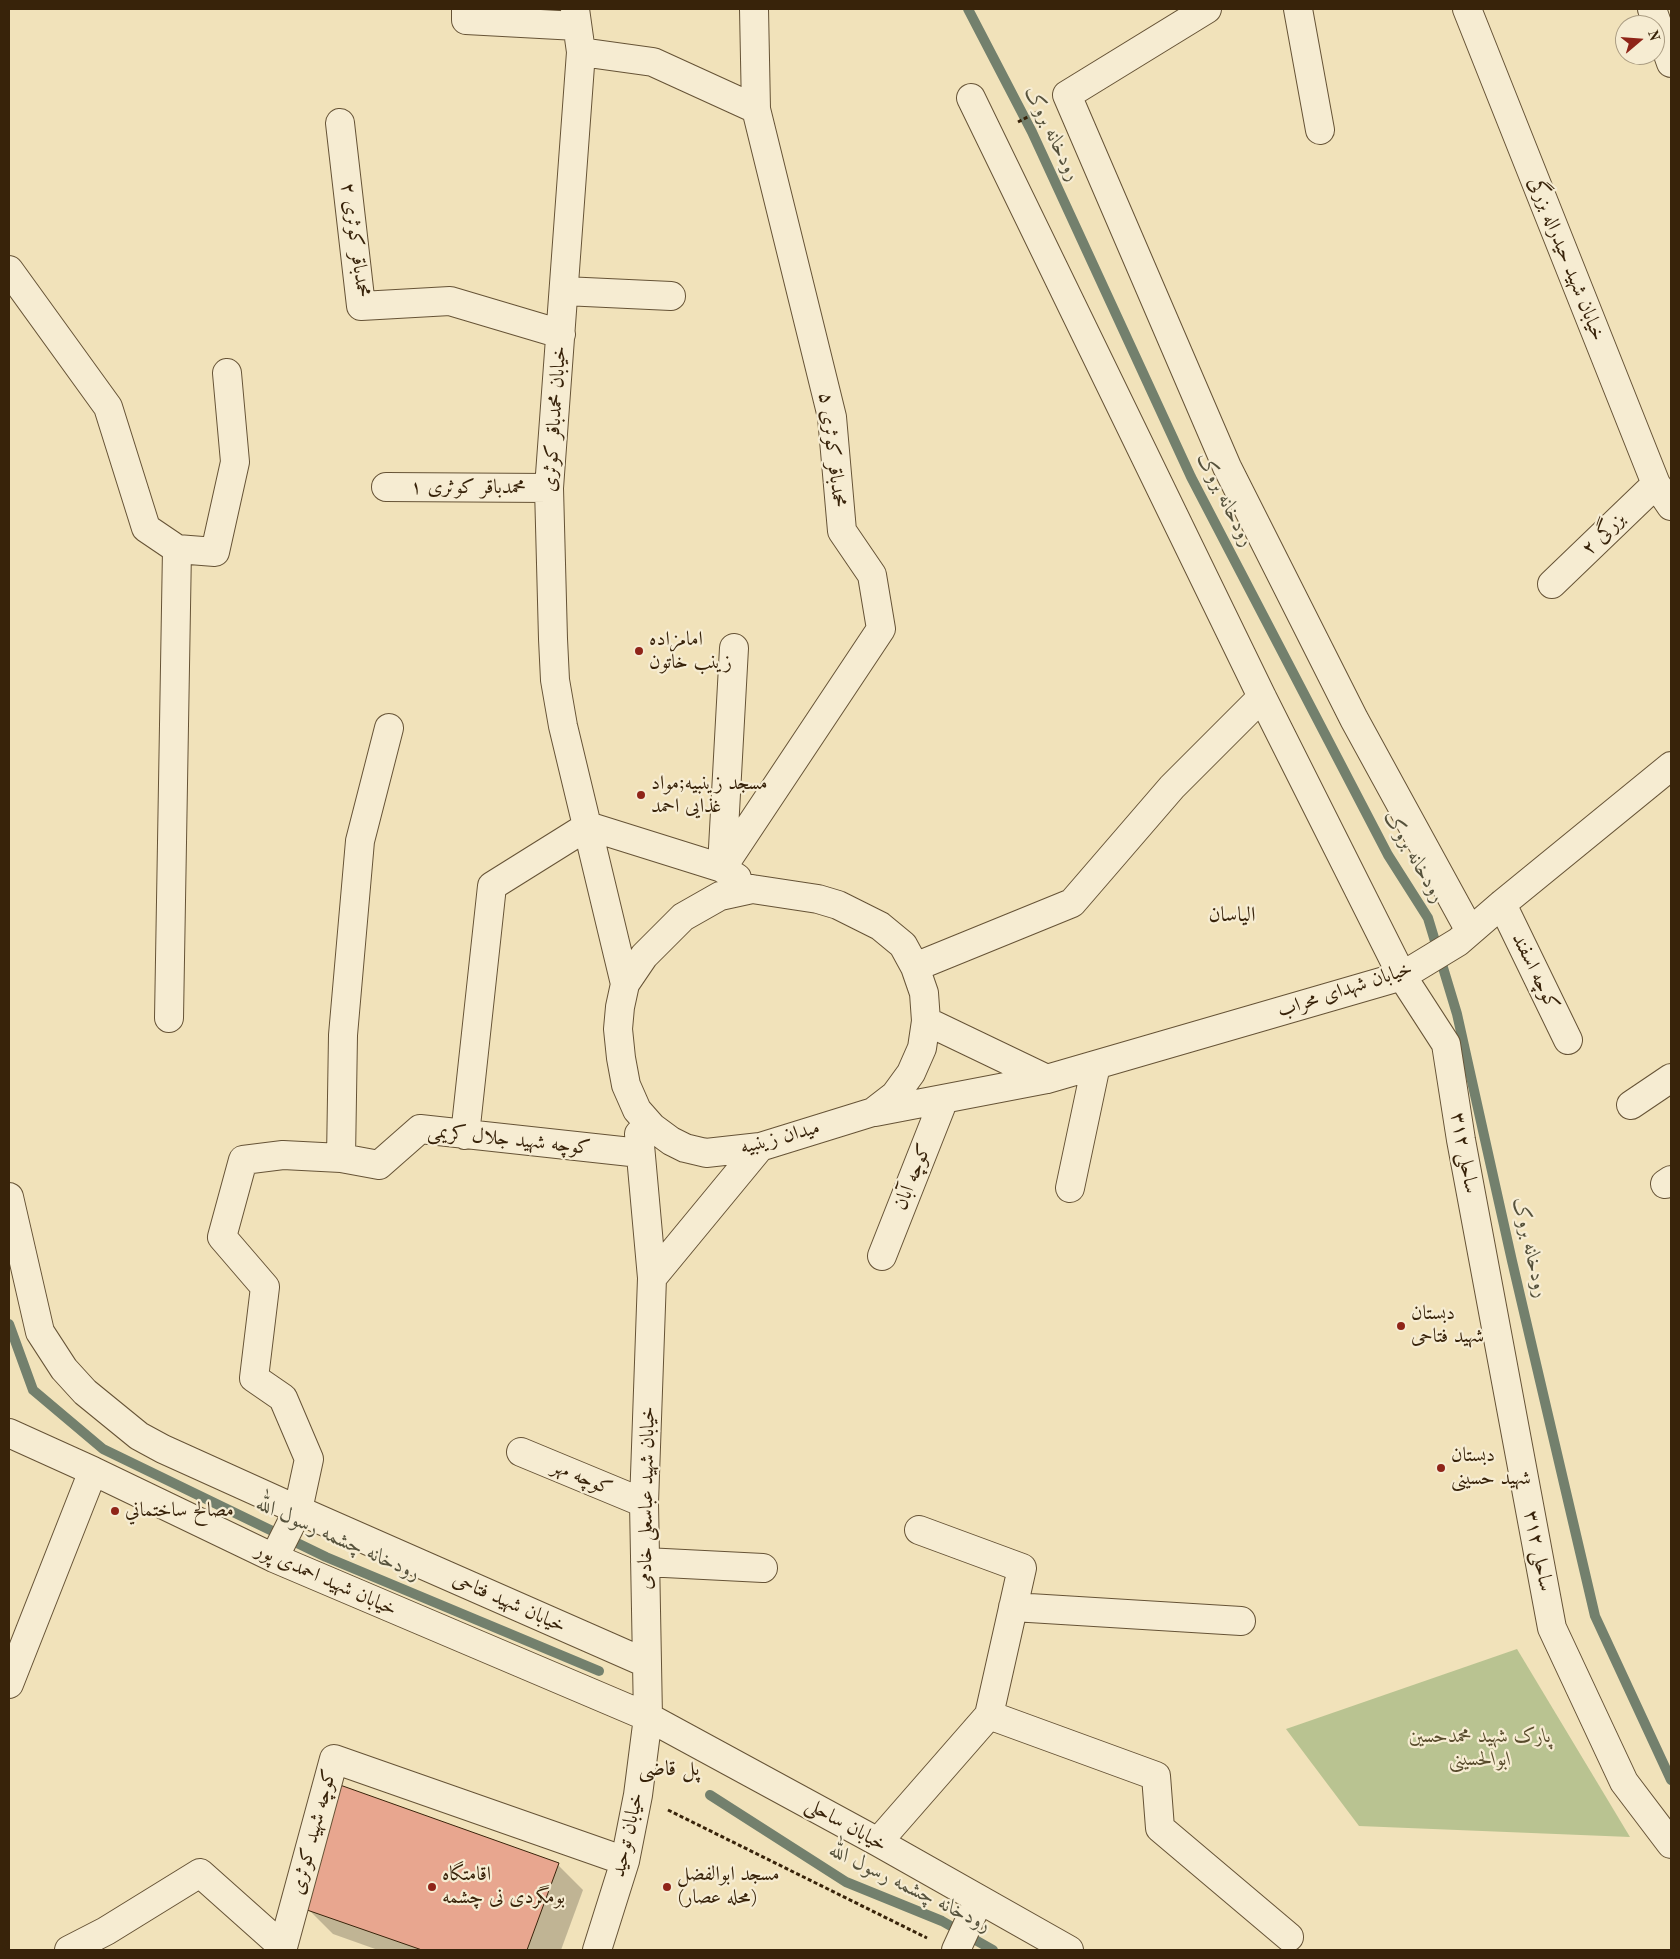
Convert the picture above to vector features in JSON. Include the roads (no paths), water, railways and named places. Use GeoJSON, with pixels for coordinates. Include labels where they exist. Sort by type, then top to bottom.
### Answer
{"type":"FeatureCollection","features":[{"type":"Feature","properties":{"kind":"street"},"geometry":{"type":"LineString","coordinates":[[466,9],[466,20],[578,29],[756,109]]}},
{"type":"Feature","properties":{"kind":"street","name":"محمدباقر کوثری ۵"},"geometry":{"type":"LineString","coordinates":[[722,868],[881,629],[872,575],[842,531],[832,417],[756,109],[754,9]]}},
{"type":"Feature","properties":{"kind":"street"},"geometry":{"type":"LineString","coordinates":[[1207,9],[1067,95],[1227,467],[1464,936]]}},
{"type":"Feature","properties":{"kind":"street"},"geometry":{"type":"LineString","coordinates":[[1298,9],[1320,130]]}},
{"type":"Feature","properties":{"kind":"street","name":"خیابان شهید حیدراله بزرگی"},"geometry":{"type":"LineString","coordinates":[[1466,9],[1656,484],[1671,506]]}},
{"type":"Feature","properties":{"kind":"street"},"geometry":{"type":"LineString","coordinates":[[1652,9],[1671,63]]}},
{"type":"Feature","properties":{"kind":"street","name":"خیابان محمدباقر کوثری"},"geometry":{"type":"LineString","coordinates":[[578,29],[564,291],[549,488],[555,680],[563,726],[625,984]]}},
{"type":"Feature","properties":{"kind":"street","name":"ساحلی ۳۱۲"},"geometry":{"type":"LineString","coordinates":[[971,98],[1262,697],[1446,1044],[1460,1140],[1552,1628],[1624,1782],[1671,1844]]}},
{"type":"Feature","properties":{"kind":"street","name":"محمدباقر کوثری ۲"},"geometry":{"type":"LineString","coordinates":[[340,123],[361,306],[450,301],[561,334]]}},
{"type":"Feature","properties":{"kind":"street"},"geometry":{"type":"LineString","coordinates":[[9,270],[108,408],[146,528],[177,549],[215,552],[236,462],[227,372]]}},
{"type":"Feature","properties":{"kind":"street"},"geometry":{"type":"LineString","coordinates":[[564,291],[671,296]]}},
{"type":"Feature","properties":{"kind":"street","name":"بزرگی ۲"},"geometry":{"type":"LineString","coordinates":[[1552,584],[1656,484]]}},
{"type":"Feature","properties":{"kind":"street","name":"محمدباقر کوثری ۱"},"geometry":{"type":"LineString","coordinates":[[386,487],[549,488]]}},
{"type":"Feature","properties":{"kind":"street"},"geometry":{"type":"LineString","coordinates":[[169,1018],[177,549]]}},
{"type":"Feature","properties":{"kind":"street"},"geometry":{"type":"LineString","coordinates":[[722,868],[734,648]]}},
{"type":"Feature","properties":{"kind":"street"},"geometry":{"type":"LineString","coordinates":[[915,967],[1072,903],[1172,787],[1262,697]]}},
{"type":"Feature","properties":{"kind":"street"},"geometry":{"type":"LineString","coordinates":[[341,1158],[343,1035],[360,841],[389,728]]}},
{"type":"Feature","properties":{"kind":"street","name":"خیابان شهدای محراب"},"geometry":{"type":"LineString","coordinates":[[873,1112],[1047,1079],[1408,973],[1464,936],[1669,773]]}},
{"type":"Feature","properties":{"kind":"street"},"geometry":{"type":"LineString","coordinates":[[465,1134],[492,886],[588,826],[722,868],[752,890]]}},
{"type":"Feature","properties":{"kind":"street","name":"میدان زینبیه"},"geometry":{"type":"LineString","coordinates":[[752,890],[818,899],[852,910],[880,926],[903,945],[915,967],[924,993],[926,1021],[922,1048],[911,1073],[895,1095],[873,1112],[760,1147],[706,1153],[686,1148],[671,1141],[652,1127],[638,1110],[626,1085],[620,1058],[618,1029],[625,984],[644,956],[683,917],[720,896],[752,890]]}},
{"type":"Feature","properties":{"kind":"street","name":"کوچه اسفند"},"geometry":{"type":"LineString","coordinates":[[1502,904],[1568,1040]]}},
{"type":"Feature","properties":{"kind":"street"},"geometry":{"type":"LineString","coordinates":[[926,1021],[1047,1079]]}},
{"type":"Feature","properties":{"kind":"street"},"geometry":{"type":"LineString","coordinates":[[1070,1188],[1096,1065]]}},
{"type":"Feature","properties":{"kind":"street"},"geometry":{"type":"LineString","coordinates":[[1630,1105],[1671,1078]]}},
{"type":"Feature","properties":{"kind":"street","name":"کوچه آبان"},"geometry":{"type":"LineString","coordinates":[[882,1256],[944,1099]]}},
{"type":"Feature","properties":{"kind":"street","name":"خیابان شهید عباسعلی خادمی"},"geometry":{"type":"LineString","coordinates":[[638,1110],[640,1153],[652,1278],[644,1503],[648,1717]]}},
{"type":"Feature","properties":{"kind":"street","name":"کوچه شهید جلال کریمی"},"geometry":{"type":"LineString","coordinates":[[296,1514],[309,1459],[283,1398],[254,1378],[265,1287],[222,1237],[243,1160],[283,1155],[341,1158],[379,1165],[420,1129],[640,1153]]}},
{"type":"Feature","properties":{"kind":"street"},"geometry":{"type":"LineString","coordinates":[[652,1278],[760,1147]]}},
{"type":"Feature","properties":{"kind":"street","name":"خیابان شهید فتاحی"},"geometry":{"type":"LineString","coordinates":[[9,1197],[40,1332],[64,1369],[84,1392],[139,1436],[296,1514],[646,1663]]}},
{"type":"Feature","properties":{"kind":"street","name":"خیابان شهید احمدی پور"},"geometry":{"type":"LineString","coordinates":[[9,1433],[276,1555],[648,1717]]}},
{"type":"Feature","properties":{"kind":"street","name":"کوچه مهر"},"geometry":{"type":"LineString","coordinates":[[521,1452],[644,1503]]}},
{"type":"Feature","properties":{"kind":"street"},"geometry":{"type":"LineString","coordinates":[[9,1684],[93,1471]]}},
{"type":"Feature","properties":{"kind":"street"},"geometry":{"type":"LineString","coordinates":[[276,1555],[296,1514]]}},
{"type":"Feature","properties":{"kind":"street"},"geometry":{"type":"LineString","coordinates":[[878,1842],[988,1715],[1022,1568],[918,1530]]}},
{"type":"Feature","properties":{"kind":"street"},"geometry":{"type":"LineString","coordinates":[[645,1562],[763,1568]]}},
{"type":"Feature","properties":{"kind":"street"},"geometry":{"type":"LineString","coordinates":[[1012,1607],[1241,1621]]}},
{"type":"Feature","properties":{"kind":"street"},"geometry":{"type":"LineString","coordinates":[[988,1715],[1156,1776],[1160,1828],[1288,1937]]}},
{"type":"Feature","properties":{"kind":"street","name":"خیابان توحید"},"geometry":{"type":"LineString","coordinates":[[597,1950],[624,1861],[638,1796],[648,1717]]}},
{"type":"Feature","properties":{"kind":"street","name":"خیابان ساحلی"},"geometry":{"type":"LineString","coordinates":[[648,1717],[878,1842],[977,1906],[1069,1950]]}},
{"type":"Feature","properties":{"kind":"street","name":"کوچه شهید کوثری"},"geometry":{"type":"LineString","coordinates":[[69,1950],[106,1931],[200,1873],[283,1947],[334,1759],[624,1861]]}},
{"type":"Feature","properties":{"kind":"street"},"geometry":{"type":"LineString","coordinates":[[950,1944],[977,1906]]}},
{"type":"Feature","properties":{"kind":"waterway","name":"رودخانه بروک"},"geometry":{"type":"LineString","coordinates":[[968,9],[1032,132],[1191,477],[1388,855],[1428,918],[1457,1014],[1512,1261],[1595,1616],[1671,1780]]}},
{"type":"Feature","properties":{"kind":"waterway","name":"رودخانه چشمه رسول الله"},"geometry":{"type":"LineString","coordinates":[[9,1324],[33,1390],[103,1449],[326,1557],[599,1671]]}},
{"type":"Feature","properties":{"kind":"waterway","name":"رودخانه چشمه رسول الله"},"geometry":{"type":"LineString","coordinates":[[710,1795],[846,1882],[942,1921],[993,1950]]}},
{"type":"Feature","properties":{"kind":"place","name":"امامزاده زینب خاتون"},"geometry":{"type":"Point","coordinates":[639,651]}},
{"type":"Feature","properties":{"kind":"place","name":"مسجد زینبیه;مواد غذایی احمد"},"geometry":{"type":"Point","coordinates":[641,795]}},
{"type":"Feature","properties":{"kind":"place","name":"دبستان شهید فتاحی"},"geometry":{"type":"Point","coordinates":[1401,1326]}},
{"type":"Feature","properties":{"kind":"place","name":"دبستان شهید حسینی"},"geometry":{"type":"Point","coordinates":[1441,1468]}},
{"type":"Feature","properties":{"kind":"place","name":"مصالح ساختماني"},"geometry":{"type":"Point","coordinates":[115,1511]}},
{"type":"Feature","properties":{"kind":"place","name":"اقامتگاه بومگردی نی چشمه"},"geometry":{"type":"Point","coordinates":[432,1887]}},
{"type":"Feature","properties":{"kind":"place","name":"مسجد ابوالفضل (محله عصار)"},"geometry":{"type":"Point","coordinates":[667,1887]}},
{"type":"Feature","properties":{"kind":"district","name":"الیاسان"},"geometry":{"type":"Point","coordinates":[1232,915]}},
{"type":"Feature","properties":{"kind":"district","name":"پل قاضی"},"geometry":{"type":"Point","coordinates":[669,1769]}},
{"type":"Feature","properties":{"kind":"park label","name":"پارک شهید محمدحسین ابوالحسینی"},"geometry":{"type":"Point","coordinates":[1480,1748]}}]}
